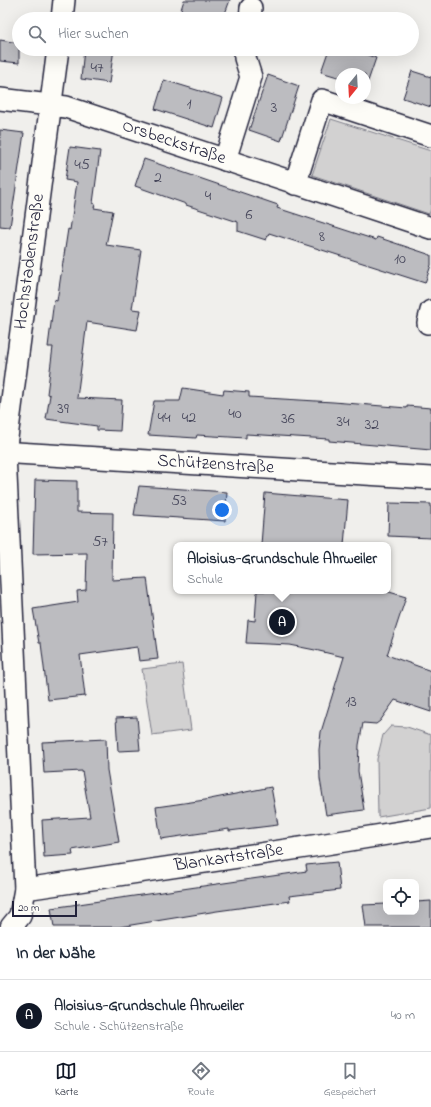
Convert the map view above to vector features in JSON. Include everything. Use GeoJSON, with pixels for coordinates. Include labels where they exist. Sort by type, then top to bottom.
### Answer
{"type":"FeatureCollection","features":[{"type":"Feature","properties":{"kind":"street"},"geometry":{"type":"LineString","coordinates":[[63,12],[64,0]]}},
{"type":"Feature","properties":{"kind":"street","name":"Hochstadenstraße"},"geometry":{"type":"LineString","coordinates":[[11,927],[20,916],[25,889],[3,452],[52,105],[57,56]]}},
{"type":"Feature","properties":{"kind":"street"},"geometry":{"type":"LineString","coordinates":[[225,160],[251,76],[245,56]]}},
{"type":"Feature","properties":{"kind":"street","name":"Orsbeckstraße"},"geometry":{"type":"LineString","coordinates":[[0,99],[66,107],[431,228]]}},
{"type":"Feature","properties":{"kind":"street"},"geometry":{"type":"LineString","coordinates":[[295,184],[322,100],[431,136]]}},
{"type":"Feature","properties":{"kind":"street","name":"Schützenstraße"},"geometry":{"type":"LineString","coordinates":[[3,452],[431,478]]}},
{"type":"Feature","properties":{"kind":"street","name":"Blankartstraße"},"geometry":{"type":"LineString","coordinates":[[25,889],[431,827]]}},
{"type":"Feature","properties":{"kind":"shaded area"},"geometry":{"type":"Polygon","coordinates":[[[331,119],[431,151],[431,209],[429,214],[312,175],[331,119]]]}},
{"type":"Feature","properties":{"kind":"shaded area"},"geometry":{"type":"Polygon","coordinates":[[[182,664],[191,730],[152,735],[142,669],[182,664]]]}},
{"type":"Feature","properties":{"kind":"shaded area"},"geometry":{"type":"Polygon","coordinates":[[[391,726],[407,727],[431,735],[431,808],[378,817],[377,759],[383,735],[391,726]]]}},
{"type":"Feature","properties":{"kind":"building"},"geometry":{"type":"Polygon","coordinates":[[[184,0],[230,0],[226,12],[180,12],[184,0]]]}},
{"type":"Feature","properties":{"kind":"building"},"geometry":{"type":"Polygon","coordinates":[[[0,40],[12,42],[12,56],[19,56],[19,63],[0,61],[0,40]]]}},
{"type":"Feature","properties":{"kind":"building"},"geometry":{"type":"Polygon","coordinates":[[[83,56],[113,56],[109,83],[81,79],[83,56]]]}},
{"type":"Feature","properties":{"kind":"building"},"geometry":{"type":"Polygon","coordinates":[[[327,56],[370,56],[376,58],[371,72],[371,68],[335,68],[335,76],[321,72],[327,56]]]}},
{"type":"Feature","properties":{"kind":"building"},"geometry":{"type":"Polygon","coordinates":[[[412,71],[431,77],[431,107],[403,98],[412,71]]]}},
{"type":"Feature","properties":{"kind":"building"},"geometry":{"type":"Polygon","coordinates":[[[268,75],[299,86],[281,141],[249,130],[268,75]]]}},
{"type":"Feature","properties":{"kind":"building"},"geometry":{"type":"Polygon","coordinates":[[[164,80],[223,98],[214,128],[155,109],[164,80]]]}},
{"type":"Feature","properties":{"kind":"building"},"geometry":{"type":"Polygon","coordinates":[[[0,130],[24,133],[10,227],[0,226],[0,130]]]}},
{"type":"Feature","properties":{"kind":"building"},"geometry":{"type":"Polygon","coordinates":[[[70,147],[100,151],[93,203],[95,204],[94,208],[113,211],[106,245],[141,250],[132,309],[141,310],[137,330],[87,322],[77,398],[122,400],[120,431],[97,430],[97,426],[46,419],[50,395],[47,394],[53,347],[48,347],[54,300],[57,301],[77,182],[65,180],[70,147]]]}},
{"type":"Feature","properties":{"kind":"building"},"geometry":{"type":"Polygon","coordinates":[[[144,159],[278,205],[277,208],[376,240],[377,237],[431,255],[431,265],[425,283],[269,233],[266,240],[238,231],[238,222],[135,186],[144,159]]]}},
{"type":"Feature","properties":{"kind":"building"},"geometry":{"type":"Polygon","coordinates":[[[183,388],[223,394],[224,390],[249,392],[249,397],[407,408],[407,406],[431,408],[431,450],[329,441],[329,439],[246,434],[246,438],[197,435],[196,438],[148,435],[154,401],[180,401],[183,388]]]}},
{"type":"Feature","properties":{"kind":"building"},"geometry":{"type":"Polygon","coordinates":[[[35,480],[77,481],[77,512],[113,513],[112,580],[147,578],[158,659],[139,661],[137,647],[80,655],[85,696],[48,700],[41,643],[39,643],[33,609],[78,602],[77,591],[86,590],[87,553],[33,554],[35,480]]]}},
{"type":"Feature","properties":{"kind":"building"},"geometry":{"type":"Polygon","coordinates":[[[139,486],[227,492],[225,521],[134,515],[139,486]]]}},
{"type":"Feature","properties":{"kind":"building"},"geometry":{"type":"Polygon","coordinates":[[[265,493],[348,500],[344,542],[261,542],[265,493]]]}},
{"type":"Feature","properties":{"kind":"building"},"geometry":{"type":"Polygon","coordinates":[[[389,503],[431,504],[431,538],[388,536],[389,503]]]}},
{"type":"Feature","properties":{"kind":"building"},"geometry":{"type":"Polygon","coordinates":[[[391,592],[406,597],[387,655],[431,671],[431,712],[395,700],[380,721],[376,724],[363,723],[359,745],[358,771],[364,810],[326,815],[320,779],[319,750],[321,732],[344,657],[290,645],[246,643],[248,620],[255,621],[257,594],[391,594],[391,592]]]}},
{"type":"Feature","properties":{"kind":"building"},"geometry":{"type":"Polygon","coordinates":[[[137,717],[140,750],[118,751],[116,718],[137,717]]]}},
{"type":"Feature","properties":{"kind":"building"},"geometry":{"type":"Polygon","coordinates":[[[106,739],[107,770],[119,842],[72,850],[73,855],[44,857],[42,820],[90,817],[82,771],[44,773],[42,742],[106,739]]]}},
{"type":"Feature","properties":{"kind":"building"},"geometry":{"type":"Polygon","coordinates":[[[271,787],[278,825],[229,831],[229,829],[161,839],[156,807],[205,800],[271,787]]]}},
{"type":"Feature","properties":{"kind":"building"},"geometry":{"type":"Polygon","coordinates":[[[337,862],[340,890],[289,896],[290,901],[119,927],[54,927],[51,908],[307,871],[306,865],[337,862]]]}},
{"type":"Feature","properties":{"kind":"building"},"geometry":{"type":"Polygon","coordinates":[[[431,901],[431,927],[366,927],[363,905],[383,904],[383,915],[419,915],[419,902],[431,901]]]}},
{"type":"Feature","properties":{"kind":"place","name":"Aloisius-Grundschule Ahrweiler"},"geometry":{"type":"Point","coordinates":[282,622]}}]}
